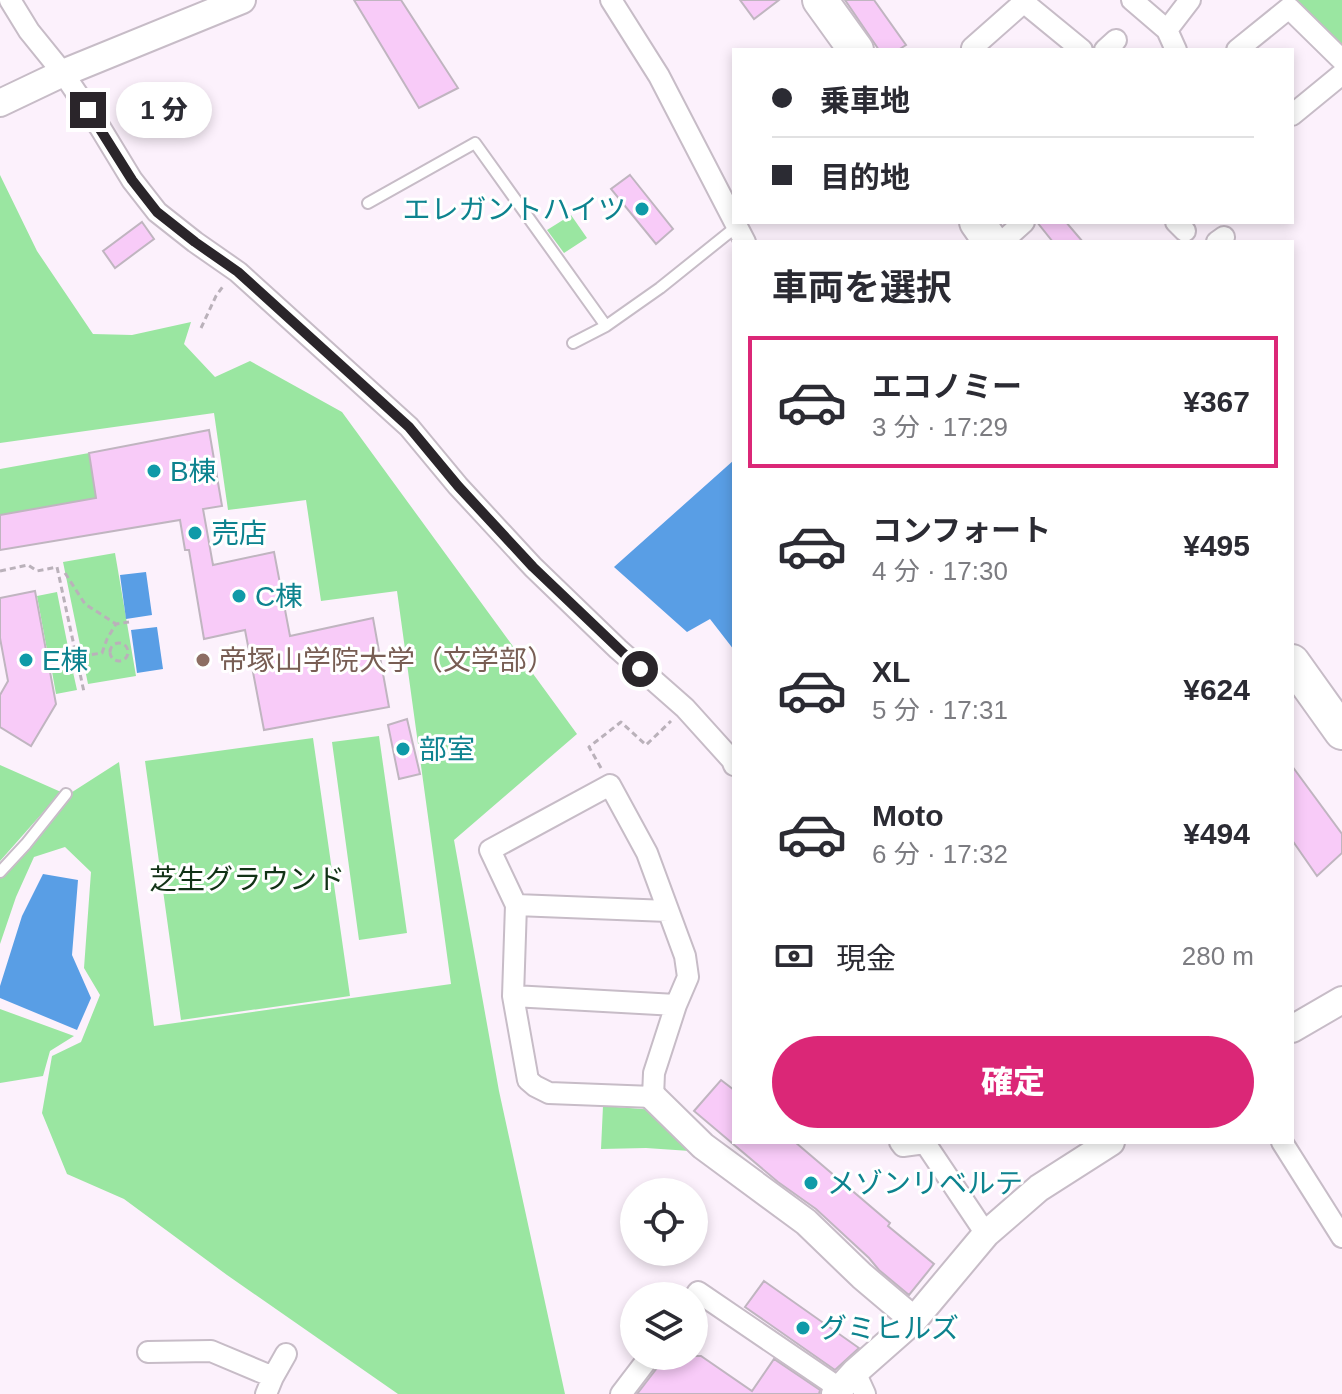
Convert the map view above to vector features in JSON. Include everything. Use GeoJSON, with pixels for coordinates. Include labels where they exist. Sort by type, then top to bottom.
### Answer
{"type":"FeatureCollection","features":[{"type":"Feature","properties":{"kind":"highway"},"geometry":{"type":"LineString","coordinates":[[820,0],[855,48]]}},
{"type":"Feature","properties":{"kind":"highway"},"geometry":{"type":"LineString","coordinates":[[1294,665],[1342,732]]}},
{"type":"Feature","properties":{"kind":"street"},"geometry":{"type":"LineString","coordinates":[[10,0],[157,212],[238,272],[409,427],[458,486],[533,567],[685,708],[732,760]]}},
{"type":"Feature","properties":{"kind":"street"},"geometry":{"type":"LineString","coordinates":[[0,103],[63,73],[242,0]]}},
{"type":"Feature","properties":{"kind":"street"},"geometry":{"type":"LineString","coordinates":[[611,0],[659,76],[732,219]]}},
{"type":"Feature","properties":{"kind":"street"},"geometry":{"type":"LineString","coordinates":[[1132,0],[1167,30],[1175,48]]}},
{"type":"Feature","properties":{"kind":"street"},"geometry":{"type":"LineString","coordinates":[[1167,30],[1190,0]]}},
{"type":"Feature","properties":{"kind":"street"},"geometry":{"type":"LineString","coordinates":[[972,48],[1022,1],[1080,48]]}},
{"type":"Feature","properties":{"kind":"street"},"geometry":{"type":"LineString","coordinates":[[1239,48],[1289,8],[1342,60]]}},
{"type":"Feature","properties":{"kind":"street"},"geometry":{"type":"LineString","coordinates":[[1294,113],[1342,74]]}},
{"type":"Feature","properties":{"kind":"street"},"geometry":{"type":"LineString","coordinates":[[1004,240],[1022,224]]}},
{"type":"Feature","properties":{"kind":"street"},"geometry":{"type":"LineString","coordinates":[[653,1097],[654,1073],[688,977],[685,956],[647,853],[610,785],[490,850],[516,905],[513,996],[528,1080],[549,1093],[653,1097],[703,1146],[806,1222],[914,1320]]}},
{"type":"Feature","properties":{"kind":"street"},"geometry":{"type":"LineString","coordinates":[[516,905],[668,911]]}},
{"type":"Feature","properties":{"kind":"street"},"geometry":{"type":"LineString","coordinates":[[513,996],[676,1005]]}},
{"type":"Feature","properties":{"kind":"street"},"geometry":{"type":"LineString","coordinates":[[1294,1028],[1342,1000]]}},
{"type":"Feature","properties":{"kind":"street"},"geometry":{"type":"LineString","coordinates":[[926,1144],[986,1234]]}},
{"type":"Feature","properties":{"kind":"street"},"geometry":{"type":"LineString","coordinates":[[708,1298],[849,1387],[914,1320],[986,1234],[1039,1188],[1108,1144]]}},
{"type":"Feature","properties":{"kind":"street"},"geometry":{"type":"LineString","coordinates":[[1283,1144],[1342,1237]]}},
{"type":"Feature","properties":{"kind":"street"},"geometry":{"type":"LineString","coordinates":[[148,1352],[211,1351],[270,1385],[286,1354]]}},
{"type":"Feature","properties":{"kind":"street"},"geometry":{"type":"LineString","coordinates":[[621,1394],[639,1370]]}},
{"type":"Feature","properties":{"kind":"lane"},"geometry":{"type":"LineString","coordinates":[[368,203],[475,143],[606,326]]}},
{"type":"Feature","properties":{"kind":"lane"},"geometry":{"type":"LineString","coordinates":[[573,343],[606,326],[732,240]]}},
{"type":"Feature","properties":{"kind":"lane"},"geometry":{"type":"LineString","coordinates":[[0,872],[66,794]]}},
{"type":"Feature","properties":{"kind":"path"},"geometry":{"type":"LineString","coordinates":[[201,328],[216,296]]}},
{"type":"Feature","properties":{"kind":"path"},"geometry":{"type":"LineString","coordinates":[[0,571],[28,565],[37,571],[57,567],[84,692]]}},
{"type":"Feature","properties":{"kind":"path"},"geometry":{"type":"LineString","coordinates":[[65,573],[85,604],[116,624],[129,622]]}},
{"type":"Feature","properties":{"kind":"path"},"geometry":{"type":"LineString","coordinates":[[82,656],[102,653],[116,624]]}},
{"type":"Feature","properties":{"kind":"path"},"geometry":{"type":"LineString","coordinates":[[123,644],[127,648],[125,659],[113,659],[110,651],[114,645],[123,644]]}},
{"type":"Feature","properties":{"kind":"path"},"geometry":{"type":"LineString","coordinates":[[610,785],[589,747],[621,722],[646,745],[685,708]]}},
{"type":"Feature","properties":{"kind":"green space"},"geometry":{"type":"Polygon","coordinates":[[[1293,0],[1342,0],[1342,49],[1293,0]]]}},
{"type":"Feature","properties":{"kind":"green space"},"geometry":{"type":"Polygon","coordinates":[[[0,175],[37,251],[93,334],[132,335],[191,322],[184,344],[215,377],[250,361],[342,412],[577,734],[454,840],[499,1091],[565,1394],[398,1394],[124,1199],[67,1174],[42,1113],[52,1056],[81,1042],[100,995],[84,968],[91,872],[65,847],[34,857],[0,944],[0,872],[66,796],[119,762],[154,1026],[451,984],[397,591],[321,601],[306,500],[228,510],[214,413],[0,443],[0,175]]]}},
{"type":"Feature","properties":{"kind":"green space"},"geometry":{"type":"Polygon","coordinates":[[[571,215],[587,238],[564,253],[547,230],[571,215]]]}},
{"type":"Feature","properties":{"kind":"green space"},"geometry":{"type":"Polygon","coordinates":[[[89,453],[96,498],[0,515],[0,469],[89,453]]]}},
{"type":"Feature","properties":{"kind":"green space"},"geometry":{"type":"Polygon","coordinates":[[[115,553],[136,676],[88,684],[63,562],[115,553]]]}},
{"type":"Feature","properties":{"kind":"green space"},"geometry":{"type":"Polygon","coordinates":[[[57,592],[68,647],[47,650],[37,596],[57,592]]]}},
{"type":"Feature","properties":{"kind":"green space"},"geometry":{"type":"Polygon","coordinates":[[[71,663],[77,690],[56,694],[51,666],[71,663]]]}},
{"type":"Feature","properties":{"kind":"green space"},"geometry":{"type":"Polygon","coordinates":[[[379,736],[407,933],[359,940],[332,742],[379,736]]]}},
{"type":"Feature","properties":{"kind":"green space","name":"芝生グラウンド"},"geometry":{"type":"Polygon","coordinates":[[[313,738],[350,996],[181,1020],[145,761],[313,738]]]}},
{"type":"Feature","properties":{"kind":"green space"},"geometry":{"type":"Polygon","coordinates":[[[0,765],[61,792],[0,861],[0,765]]]}},
{"type":"Feature","properties":{"kind":"green space"},"geometry":{"type":"Polygon","coordinates":[[[0,1009],[74,1036],[50,1051],[43,1076],[0,1083],[0,1009]]]}},
{"type":"Feature","properties":{"kind":"green space"},"geometry":{"type":"Polygon","coordinates":[[[603,1106],[655,1110],[690,1151],[601,1149],[603,1106]]]}},
{"type":"Feature","properties":{"kind":"water"},"geometry":{"type":"Polygon","coordinates":[[[732,462],[732,647],[710,619],[687,632],[614,567],[732,462]]]}},
{"type":"Feature","properties":{"kind":"water"},"geometry":{"type":"Polygon","coordinates":[[[146,572],[152,615],[126,619],[120,575],[146,572]]]}},
{"type":"Feature","properties":{"kind":"water"},"geometry":{"type":"Polygon","coordinates":[[[157,627],[163,669],[137,673],[131,630],[157,627]]]}},
{"type":"Feature","properties":{"kind":"water"},"geometry":{"type":"Polygon","coordinates":[[[43,874],[78,880],[72,955],[91,998],[77,1030],[0,998],[0,986],[22,916],[43,874]]]}},
{"type":"Feature","properties":{"kind":"building"},"geometry":{"type":"Polygon","coordinates":[[[354,0],[401,0],[458,88],[419,108],[354,0]]]}},
{"type":"Feature","properties":{"kind":"building"},"geometry":{"type":"Polygon","coordinates":[[[740,0],[779,0],[754,19],[740,0]]]}},
{"type":"Feature","properties":{"kind":"building"},"geometry":{"type":"Polygon","coordinates":[[[845,0],[874,0],[906,45],[901,48],[878,48],[845,0]]]}},
{"type":"Feature","properties":{"kind":"building","name":"エレガントハイツ"},"geometry":{"type":"Polygon","coordinates":[[[630,175],[673,229],[656,244],[611,189],[630,175]]]}},
{"type":"Feature","properties":{"kind":"building"},"geometry":{"type":"Polygon","coordinates":[[[142,222],[154,239],[115,268],[103,251],[142,222]]]}},
{"type":"Feature","properties":{"kind":"building"},"geometry":{"type":"Polygon","coordinates":[[[1039,224],[1068,224],[1081,240],[1051,240],[1039,224]]]}},
{"type":"Feature","properties":{"kind":"building"},"geometry":{"type":"Polygon","coordinates":[[[209,430],[222,506],[203,509],[213,565],[274,552],[290,636],[373,618],[389,707],[264,730],[245,630],[204,639],[189,550],[185,550],[180,520],[0,550],[0,515],[96,498],[89,453],[209,430]]]}},
{"type":"Feature","properties":{"kind":"building","name":"E棟"},"geometry":{"type":"Polygon","coordinates":[[[35,591],[56,704],[31,746],[0,727],[0,695],[8,681],[0,638],[0,598],[35,591]]]}},
{"type":"Feature","properties":{"kind":"building","name":"部室"},"geometry":{"type":"Polygon","coordinates":[[[407,719],[420,774],[399,779],[388,725],[407,719]]]}},
{"type":"Feature","properties":{"kind":"building"},"geometry":{"type":"Polygon","coordinates":[[[1294,769],[1342,834],[1342,853],[1317,876],[1294,843],[1294,769]]]}},
{"type":"Feature","properties":{"kind":"building","name":"メゾンリベルテ"},"geometry":{"type":"Polygon","coordinates":[[[721,1080],[732,1088],[732,1143],[694,1111],[721,1080]]]}},
{"type":"Feature","properties":{"kind":"building","name":"メゾンリベルテ"},"geometry":{"type":"Polygon","coordinates":[[[733,1144],[797,1144],[934,1264],[909,1295],[816,1209],[733,1144]]]}},
{"type":"Feature","properties":{"kind":"building","name":"グミヒルズ"},"geometry":{"type":"Polygon","coordinates":[[[764,1281],[859,1348],[835,1370],[745,1307],[764,1281]]]}},
{"type":"Feature","properties":{"kind":"building"},"geometry":{"type":"Polygon","coordinates":[[[774,1359],[820,1390],[819,1394],[637,1394],[655,1370],[708,1370],[708,1361],[752,1391],[774,1359]]]}},
{"type":"Feature","properties":{"kind":"place","name":"エレガントハイツ"},"geometry":{"type":"Point","coordinates":[642,209]}},
{"type":"Feature","properties":{"kind":"place","name":"B棟"},"geometry":{"type":"Point","coordinates":[154,471]}},
{"type":"Feature","properties":{"kind":"place","name":"売店"},"geometry":{"type":"Point","coordinates":[195,533]}},
{"type":"Feature","properties":{"kind":"place","name":"C棟"},"geometry":{"type":"Point","coordinates":[239,596]}},
{"type":"Feature","properties":{"kind":"place","name":"E棟"},"geometry":{"type":"Point","coordinates":[26,660]}},
{"type":"Feature","properties":{"kind":"place","name":"帝塚山学院大学（文学部）"},"geometry":{"type":"Point","coordinates":[203,660]}},
{"type":"Feature","properties":{"kind":"place","name":"部室"},"geometry":{"type":"Point","coordinates":[403,749]}},
{"type":"Feature","properties":{"kind":"place","name":"メゾンリベルテ"},"geometry":{"type":"Point","coordinates":[811,1183]}},
{"type":"Feature","properties":{"kind":"place","name":"グミヒルズ"},"geometry":{"type":"Point","coordinates":[803,1328]}},
{"type":"Feature","properties":{"kind":"route"},"geometry":{"type":"LineString","coordinates":[[88,110],[132,180],[157,212],[238,272],[409,427],[458,486],[533,567],[640,669]]}}]}
